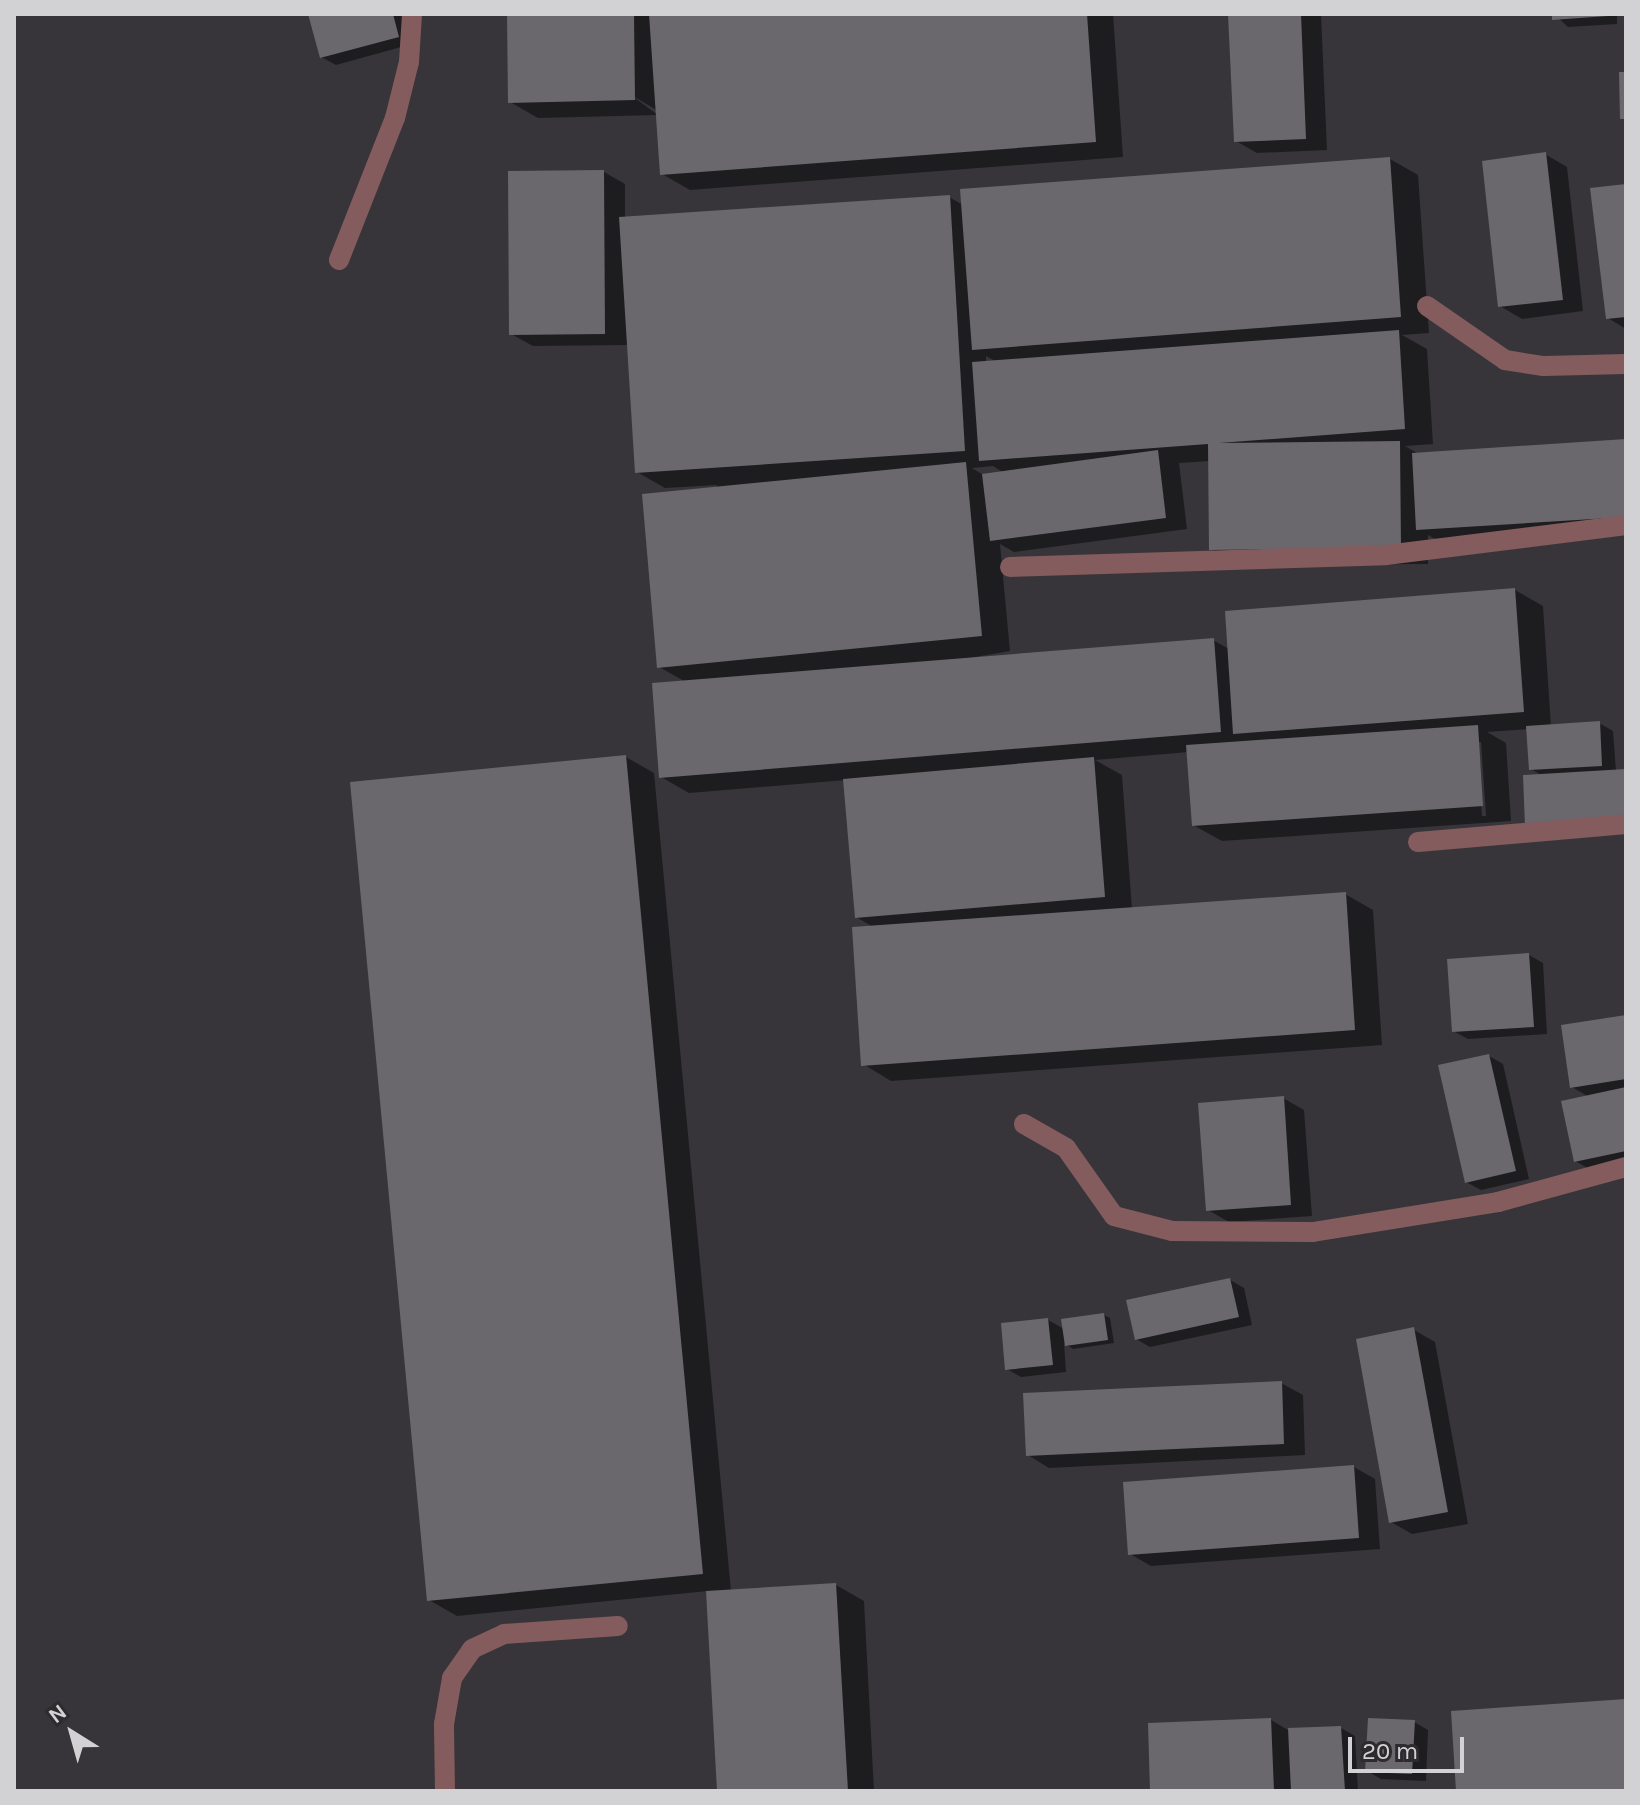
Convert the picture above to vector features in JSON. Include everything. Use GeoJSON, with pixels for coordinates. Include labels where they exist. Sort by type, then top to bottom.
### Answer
{"type":"FeatureCollection","features":[{"type":"Feature","properties":{"kind":"street"},"geometry":{"type":"LineString","coordinates":[[339,260],[395,118],[409,62],[412,14]]}},
{"type":"Feature","properties":{"kind":"street"},"geometry":{"type":"LineString","coordinates":[[1427,306],[1505,360],[1544,366],[1626,364]]}},
{"type":"Feature","properties":{"kind":"street"},"geometry":{"type":"LineString","coordinates":[[1010,567],[1386,555],[1626,525]]}},
{"type":"Feature","properties":{"kind":"street"},"geometry":{"type":"LineString","coordinates":[[1418,842],[1626,824]]}},
{"type":"Feature","properties":{"kind":"street"},"geometry":{"type":"LineString","coordinates":[[1024,1124],[1066,1148],[1114,1216],[1172,1231],[1313,1232],[1498,1202],[1626,1167]]}},
{"type":"Feature","properties":{"kind":"street"},"geometry":{"type":"LineString","coordinates":[[445,1791],[444,1724],[452,1678],[472,1649],[504,1634],[618,1626]]}},
{"type":"Feature","properties":{"kind":"building"},"geometry":{"type":"Polygon","coordinates":[[[308,14],[393,14],[399,37],[320,58],[308,14]]]}},
{"type":"Feature","properties":{"kind":"building"},"geometry":{"type":"Polygon","coordinates":[[[507,14],[634,14],[635,100],[508,103],[507,14]]]}},
{"type":"Feature","properties":{"kind":"building"},"geometry":{"type":"Polygon","coordinates":[[[649,14],[1087,14],[1096,142],[660,175],[649,14]]]}},
{"type":"Feature","properties":{"kind":"building"},"geometry":{"type":"Polygon","coordinates":[[[1228,14],[1301,14],[1306,139],[1234,142],[1228,14]]]}},
{"type":"Feature","properties":{"kind":"building"},"geometry":{"type":"Polygon","coordinates":[[[1552,14],[1608,14],[1608,16],[1552,20],[1552,14]]]}},
{"type":"Feature","properties":{"kind":"building"},"geometry":{"type":"Polygon","coordinates":[[[1619,72],[1626,72],[1626,119],[1620,119],[1619,72]]]}},
{"type":"Feature","properties":{"kind":"building"},"geometry":{"type":"Polygon","coordinates":[[[1546,152],[1563,300],[1498,307],[1482,161],[1546,152]]]}},
{"type":"Feature","properties":{"kind":"building"},"geometry":{"type":"Polygon","coordinates":[[[1390,157],[1401,317],[972,350],[960,189],[1390,157]]]}},
{"type":"Feature","properties":{"kind":"building"},"geometry":{"type":"Polygon","coordinates":[[[604,170],[605,334],[509,335],[508,171],[604,170]]]}},
{"type":"Feature","properties":{"kind":"building"},"geometry":{"type":"Polygon","coordinates":[[[1626,184],[1626,317],[1606,319],[1590,188],[1626,184]]]}},
{"type":"Feature","properties":{"kind":"building"},"geometry":{"type":"Polygon","coordinates":[[[950,195],[965,451],[635,473],[619,217],[950,195]]]}},
{"type":"Feature","properties":{"kind":"building"},"geometry":{"type":"Polygon","coordinates":[[[1399,330],[1405,429],[1219,443],[1400,441],[1401,548],[1209,550],[1208,444],[979,461],[972,362],[1399,330]]]}},
{"type":"Feature","properties":{"kind":"building"},"geometry":{"type":"Polygon","coordinates":[[[1626,439],[1626,517],[1416,530],[1412,453],[1626,439]]]}},
{"type":"Feature","properties":{"kind":"building"},"geometry":{"type":"Polygon","coordinates":[[[1158,450],[1166,518],[990,541],[982,474],[1158,450]]]}},
{"type":"Feature","properties":{"kind":"building"},"geometry":{"type":"Polygon","coordinates":[[[966,462],[982,636],[657,668],[642,494],[966,462]]]}},
{"type":"Feature","properties":{"kind":"building"},"geometry":{"type":"Polygon","coordinates":[[[1515,588],[1524,712],[1233,734],[1225,611],[1515,588]]]}},
{"type":"Feature","properties":{"kind":"building"},"geometry":{"type":"Polygon","coordinates":[[[1214,638],[1221,732],[659,778],[652,683],[1214,638]]]}},
{"type":"Feature","properties":{"kind":"building"},"geometry":{"type":"Polygon","coordinates":[[[1600,721],[1602,766],[1529,770],[1526,726],[1600,721]]]}},
{"type":"Feature","properties":{"kind":"building"},"geometry":{"type":"Polygon","coordinates":[[[1478,725],[1483,806],[1192,826],[1186,745],[1478,725]]]}},
{"type":"Feature","properties":{"kind":"building"},"geometry":{"type":"Polygon","coordinates":[[[626,755],[703,1574],[427,1601],[350,782],[626,755]]]}},
{"type":"Feature","properties":{"kind":"building"},"geometry":{"type":"Polygon","coordinates":[[[1094,757],[1105,897],[855,918],[843,779],[1094,757]]]}},
{"type":"Feature","properties":{"kind":"building"},"geometry":{"type":"Polygon","coordinates":[[[1626,769],[1626,820],[1525,827],[1523,775],[1626,769]]]}},
{"type":"Feature","properties":{"kind":"building"},"geometry":{"type":"Polygon","coordinates":[[[1346,892],[1355,1030],[861,1066],[852,927],[1346,892]]]}},
{"type":"Feature","properties":{"kind":"building"},"geometry":{"type":"Polygon","coordinates":[[[1529,953],[1534,1027],[1452,1032],[1447,959],[1529,953]]]}},
{"type":"Feature","properties":{"kind":"building"},"geometry":{"type":"Polygon","coordinates":[[[1626,1015],[1626,1079],[1570,1088],[1561,1025],[1626,1015]]]}},
{"type":"Feature","properties":{"kind":"building"},"geometry":{"type":"Polygon","coordinates":[[[1489,1054],[1516,1171],[1465,1183],[1438,1065],[1489,1054]]]}},
{"type":"Feature","properties":{"kind":"building"},"geometry":{"type":"Polygon","coordinates":[[[1626,1087],[1626,1151],[1574,1162],[1561,1101],[1626,1087]]]}},
{"type":"Feature","properties":{"kind":"building"},"geometry":{"type":"Polygon","coordinates":[[[1284,1096],[1291,1205],[1206,1211],[1198,1103],[1284,1096]]]}},
{"type":"Feature","properties":{"kind":"building"},"geometry":{"type":"Polygon","coordinates":[[[1230,1278],[1239,1317],[1135,1340],[1126,1300],[1230,1278]]]}},
{"type":"Feature","properties":{"kind":"building"},"geometry":{"type":"Polygon","coordinates":[[[1104,1313],[1108,1340],[1065,1346],[1061,1319],[1104,1313]]]}},
{"type":"Feature","properties":{"kind":"building"},"geometry":{"type":"Polygon","coordinates":[[[1048,1318],[1053,1365],[1005,1370],[1001,1323],[1048,1318]]]}},
{"type":"Feature","properties":{"kind":"building"},"geometry":{"type":"Polygon","coordinates":[[[1414,1327],[1448,1512],[1389,1523],[1356,1339],[1414,1327]]]}},
{"type":"Feature","properties":{"kind":"building"},"geometry":{"type":"Polygon","coordinates":[[[1282,1381],[1284,1444],[1026,1456],[1023,1393],[1282,1381]]]}},
{"type":"Feature","properties":{"kind":"building"},"geometry":{"type":"Polygon","coordinates":[[[1354,1465],[1359,1538],[1128,1555],[1123,1482],[1354,1465]]]}},
{"type":"Feature","properties":{"kind":"building"},"geometry":{"type":"Polygon","coordinates":[[[836,1583],[848,1791],[717,1791],[706,1591],[836,1583]]]}},
{"type":"Feature","properties":{"kind":"building"},"geometry":{"type":"Polygon","coordinates":[[[1626,1699],[1626,1791],[1456,1791],[1451,1711],[1626,1699]]]}},
{"type":"Feature","properties":{"kind":"building"},"geometry":{"type":"Polygon","coordinates":[[[1271,1718],[1274,1791],[1150,1791],[1148,1723],[1271,1718]]]}},
{"type":"Feature","properties":{"kind":"building"},"geometry":{"type":"Polygon","coordinates":[[[1368,1718],[1415,1720],[1412,1774],[1365,1772],[1368,1718]]]}},
{"type":"Feature","properties":{"kind":"building"},"geometry":{"type":"Polygon","coordinates":[[[1341,1726],[1345,1791],[1291,1791],[1288,1728],[1341,1726]]]}}]}
